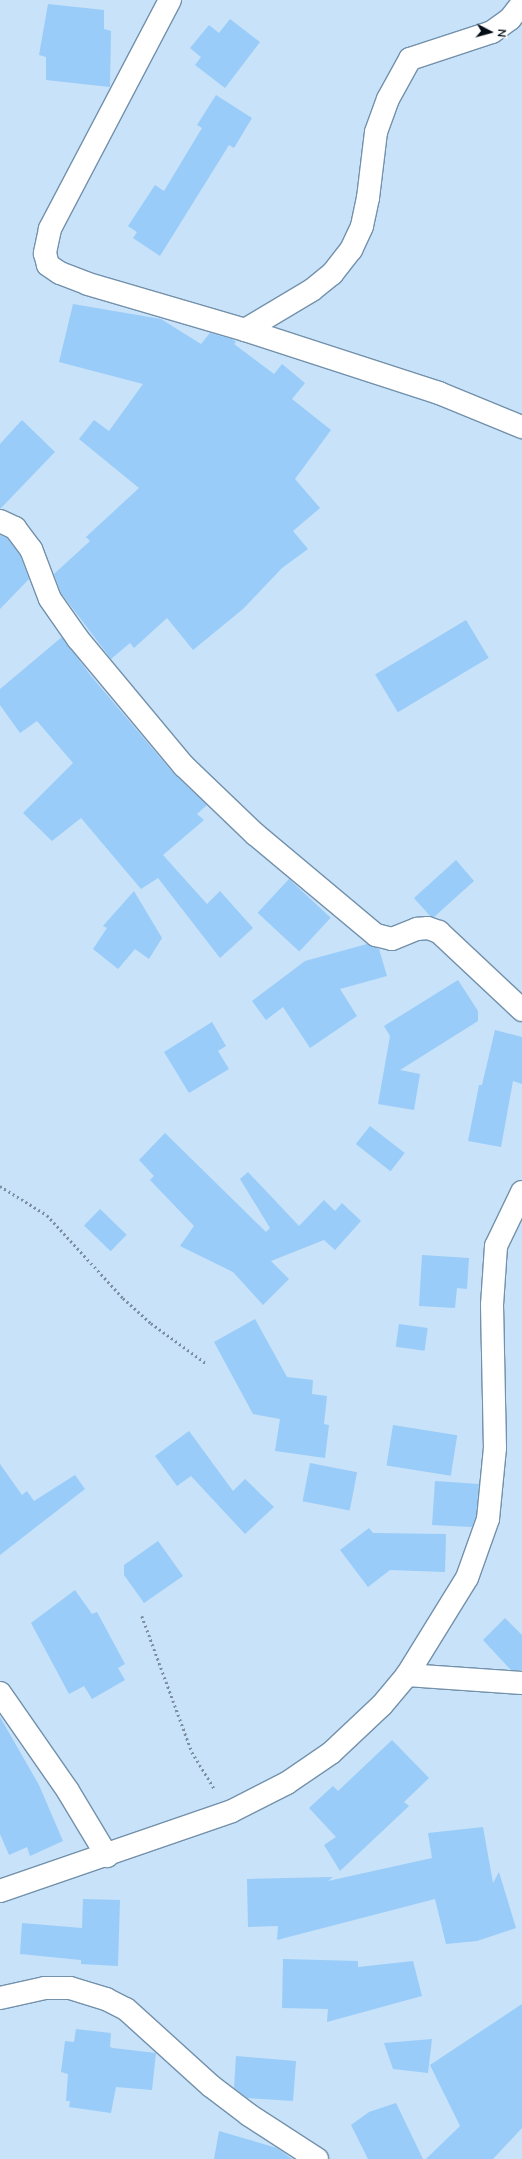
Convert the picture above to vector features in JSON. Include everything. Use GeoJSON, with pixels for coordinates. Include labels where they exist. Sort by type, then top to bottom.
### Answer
{"type":"FeatureCollection","features":[{"type":"Feature","properties":{"kind":"street"},"geometry":{"type":"LineString","coordinates":[[170,0],[50,229],[45,253],[48,265],[60,273],[88,284],[245,330],[439,393],[522,428]]}},
{"type":"Feature","properties":{"kind":"street"},"geometry":{"type":"LineString","coordinates":[[245,330],[312,290],[332,274],[351,250],[362,226],[368,198],[376,132],[388,98],[410,59],[492,32],[510,19],[519,4]]}},
{"type":"Feature","properties":{"kind":"street"},"geometry":{"type":"LineString","coordinates":[[0,521],[15,528],[31,549],[50,599],[78,639],[184,766],[255,834],[376,935],[392,939],[417,929],[428,928],[439,932],[522,1010]]}},
{"type":"Feature","properties":{"kind":"street"},"geometry":{"type":"LineString","coordinates":[[0,1891],[107,1856],[232,1810],[287,1783],[331,1753],[382,1705],[407,1675],[467,1578],[488,1519],[495,1448],[492,1305],[496,1246],[522,1192]]}},
{"type":"Feature","properties":{"kind":"street"},"geometry":{"type":"LineString","coordinates":[[407,1675],[522,1683]]}},
{"type":"Feature","properties":{"kind":"street"},"geometry":{"type":"LineString","coordinates":[[0,1693],[68,1791],[107,1856]]}},
{"type":"Feature","properties":{"kind":"street"},"geometry":{"type":"LineString","coordinates":[[0,1998],[46,1988],[70,1988],[106,1999],[132,2013],[211,2086],[249,2115],[317,2159]]}},
{"type":"Feature","properties":{"kind":"path"},"geometry":{"type":"LineString","coordinates":[[0,1186],[47,1215],[123,1298],[152,1323],[207,1364]]}},
{"type":"Feature","properties":{"kind":"path"},"geometry":{"type":"LineString","coordinates":[[142,1616],[192,1752],[205,1776],[232,1810]]}},
{"type":"Feature","properties":{"kind":"building"},"geometry":{"type":"Polygon","coordinates":[[[48,4],[104,10],[104,29],[111,31],[110,87],[46,80],[46,57],[39,55],[48,4]]]}},
{"type":"Feature","properties":{"kind":"building"},"geometry":{"type":"Polygon","coordinates":[[[230,19],[260,42],[225,88],[195,65],[201,57],[190,48],[209,25],[219,33],[230,19]]]}},
{"type":"Feature","properties":{"kind":"building"},"geometry":{"type":"Polygon","coordinates":[[[216,95],[252,118],[234,148],[229,145],[160,256],[133,238],[137,232],[128,226],[155,185],[164,191],[202,128],[197,125],[216,95]]]}},
{"type":"Feature","properties":{"kind":"building"},"geometry":{"type":"Polygon","coordinates":[[[73,304],[161,319],[201,344],[210,333],[232,339],[236,342],[234,344],[274,374],[282,364],[305,383],[292,399],[331,430],[295,479],[320,508],[293,531],[308,549],[282,568],[243,609],[193,650],[167,618],[134,648],[130,643],[111,659],[61,593],[54,574],[90,541],[86,537],[139,488],[79,439],[94,420],[109,431],[143,384],[59,362],[73,304]]]}},
{"type":"Feature","properties":{"kind":"building"},"geometry":{"type":"Polygon","coordinates":[[[22,420],[55,452],[0,509],[0,444],[22,420]]]}},
{"type":"Feature","properties":{"kind":"building"},"geometry":{"type":"Polygon","coordinates":[[[0,535],[7,538],[20,555],[29,579],[0,609],[0,535]]]}},
{"type":"Feature","properties":{"kind":"building"},"geometry":{"type":"Polygon","coordinates":[[[466,620],[489,658],[398,712],[375,675],[466,620]]]}},
{"type":"Feature","properties":{"kind":"building"},"geometry":{"type":"Polygon","coordinates":[[[62,637],[91,676],[174,774],[207,805],[197,814],[204,820],[163,855],[207,904],[220,891],[253,928],[220,958],[158,878],[141,889],[81,818],[52,841],[23,813],[73,763],[37,721],[20,733],[0,705],[0,689],[62,637]]]}},
{"type":"Feature","properties":{"kind":"building"},"geometry":{"type":"Polygon","coordinates":[[[456,860],[474,881],[434,917],[430,916],[414,898],[456,860]]]}},
{"type":"Feature","properties":{"kind":"building"},"geometry":{"type":"Polygon","coordinates":[[[289,879],[331,918],[299,952],[258,913],[289,879]]]}},
{"type":"Feature","properties":{"kind":"building"},"geometry":{"type":"Polygon","coordinates":[[[134,891],[162,938],[149,959],[135,949],[118,969],[93,949],[107,928],[103,926],[134,891]]]}},
{"type":"Feature","properties":{"kind":"building"},"geometry":{"type":"Polygon","coordinates":[[[367,944],[379,949],[387,976],[340,989],[357,1016],[310,1048],[283,1007],[266,1020],[252,1001],[305,961],[367,944]]]}},
{"type":"Feature","properties":{"kind":"building"},"geometry":{"type":"Polygon","coordinates":[[[458,980],[478,1011],[478,1021],[400,1070],[420,1074],[414,1110],[378,1104],[390,1036],[384,1026],[458,980]]]}},
{"type":"Feature","properties":{"kind":"building"},"geometry":{"type":"Polygon","coordinates":[[[212,1022],[226,1046],[218,1051],[229,1069],[189,1093],[164,1052],[212,1022]]]}},
{"type":"Feature","properties":{"kind":"building"},"geometry":{"type":"Polygon","coordinates":[[[495,1030],[522,1037],[522,1084],[513,1081],[501,1147],[468,1141],[479,1085],[482,1085],[495,1030]]]}},
{"type":"Feature","properties":{"kind":"building"},"geometry":{"type":"Polygon","coordinates":[[[370,1126],[405,1153],[391,1171],[356,1144],[370,1126]]]}},
{"type":"Feature","properties":{"kind":"building"},"geometry":{"type":"Polygon","coordinates":[[[165,1133],[266,1232],[270,1228],[240,1179],[248,1172],[299,1226],[324,1200],[335,1211],[342,1203],[361,1221],[335,1250],[324,1240],[271,1261],[289,1279],[263,1305],[233,1272],[180,1246],[194,1226],[150,1180],[154,1176],[139,1160],[165,1133]]]}},
{"type":"Feature","properties":{"kind":"building"},"geometry":{"type":"Polygon","coordinates":[[[100,1209],[127,1235],[111,1251],[84,1226],[100,1209]]]}},
{"type":"Feature","properties":{"kind":"building"},"geometry":{"type":"Polygon","coordinates":[[[422,1255],[469,1258],[467,1289],[457,1288],[455,1308],[419,1306],[422,1255]]]}},
{"type":"Feature","properties":{"kind":"building"},"geometry":{"type":"Polygon","coordinates":[[[255,1319],[287,1377],[313,1380],[312,1394],[327,1396],[324,1424],[329,1425],[325,1458],[275,1451],[280,1419],[253,1414],[214,1342],[255,1319]]]}},
{"type":"Feature","properties":{"kind":"building"},"geometry":{"type":"Polygon","coordinates":[[[399,1324],[428,1328],[425,1351],[396,1347],[399,1324]]]}},
{"type":"Feature","properties":{"kind":"building"},"geometry":{"type":"Polygon","coordinates":[[[393,1425],[457,1435],[451,1476],[387,1465],[393,1425]]]}},
{"type":"Feature","properties":{"kind":"building"},"geometry":{"type":"Polygon","coordinates":[[[189,1431],[233,1491],[245,1479],[274,1507],[245,1534],[191,1476],[177,1486],[155,1456],[189,1431]]]}},
{"type":"Feature","properties":{"kind":"building"},"geometry":{"type":"Polygon","coordinates":[[[310,1463],[357,1472],[350,1510],[303,1501],[310,1463]]]}},
{"type":"Feature","properties":{"kind":"building"},"geometry":{"type":"Polygon","coordinates":[[[0,1464],[22,1495],[27,1491],[34,1501],[75,1475],[85,1489],[0,1555],[0,1464]]]}},
{"type":"Feature","properties":{"kind":"building"},"geometry":{"type":"Polygon","coordinates":[[[435,1481],[479,1484],[476,1516],[472,1527],[432,1525],[435,1481]]]}},
{"type":"Feature","properties":{"kind":"building"},"geometry":{"type":"Polygon","coordinates":[[[369,1528],[373,1533],[446,1534],[445,1572],[390,1570],[368,1587],[340,1550],[369,1528]]]}},
{"type":"Feature","properties":{"kind":"building"},"geometry":{"type":"Polygon","coordinates":[[[158,1541],[183,1576],[144,1603],[124,1575],[124,1565],[158,1541]]]}},
{"type":"Feature","properties":{"kind":"building"},"geometry":{"type":"Polygon","coordinates":[[[75,1590],[92,1614],[97,1612],[125,1664],[118,1668],[125,1680],[92,1699],[84,1686],[69,1694],[31,1623],[75,1590]]]}},
{"type":"Feature","properties":{"kind":"building"},"geometry":{"type":"Polygon","coordinates":[[[505,1618],[522,1635],[522,1670],[511,1670],[483,1640],[505,1618]]]}},
{"type":"Feature","properties":{"kind":"building"},"geometry":{"type":"Polygon","coordinates":[[[0,1717],[39,1785],[63,1841],[30,1856],[27,1847],[9,1855],[0,1834],[0,1717]]]}},
{"type":"Feature","properties":{"kind":"building"},"geometry":{"type":"Polygon","coordinates":[[[392,1740],[429,1778],[404,1802],[409,1806],[340,1871],[324,1845],[336,1837],[309,1808],[333,1786],[338,1791],[392,1740]]]}},
{"type":"Feature","properties":{"kind":"building"},"geometry":{"type":"Polygon","coordinates":[[[483,1827],[493,1883],[499,1872],[516,1928],[477,1941],[446,1944],[435,1899],[277,1940],[278,1926],[248,1927],[247,1879],[333,1877],[328,1881],[432,1858],[428,1833],[483,1827]]]}},
{"type":"Feature","properties":{"kind":"building"},"geometry":{"type":"Polygon","coordinates":[[[83,1899],[120,1900],[118,1966],[81,1964],[81,1960],[20,1954],[22,1923],[82,1928],[83,1899]]]}},
{"type":"Feature","properties":{"kind":"building"},"geometry":{"type":"Polygon","coordinates":[[[283,1959],[358,1961],[358,1967],[413,1961],[422,1996],[327,2022],[328,2009],[282,2008],[283,1959]]]}},
{"type":"Feature","properties":{"kind":"building"},"geometry":{"type":"Polygon","coordinates":[[[522,2004],[522,2128],[493,2159],[426,2159],[460,2126],[430,2065],[522,2004]]]}},
{"type":"Feature","properties":{"kind":"building"},"geometry":{"type":"Polygon","coordinates":[[[76,2029],[111,2033],[110,2047],[113,2048],[156,2053],[152,2090],[116,2087],[111,2113],[69,2107],[70,2101],[66,2101],[68,2074],[61,2072],[65,2041],[74,2042],[76,2029]]]}},
{"type":"Feature","properties":{"kind":"building"},"geometry":{"type":"Polygon","coordinates":[[[432,2039],[428,2073],[393,2069],[384,2043],[432,2039]]]}},
{"type":"Feature","properties":{"kind":"building"},"geometry":{"type":"Polygon","coordinates":[[[236,2056],[296,2061],[293,2101],[247,2098],[234,2088],[236,2056]]]}},
{"type":"Feature","properties":{"kind":"building"},"geometry":{"type":"Polygon","coordinates":[[[396,2103],[423,2159],[368,2159],[351,2125],[369,2112],[396,2103]]]}},
{"type":"Feature","properties":{"kind":"building"},"geometry":{"type":"Polygon","coordinates":[[[219,2131],[277,2148],[292,2159],[214,2159],[219,2131]]]}}]}
